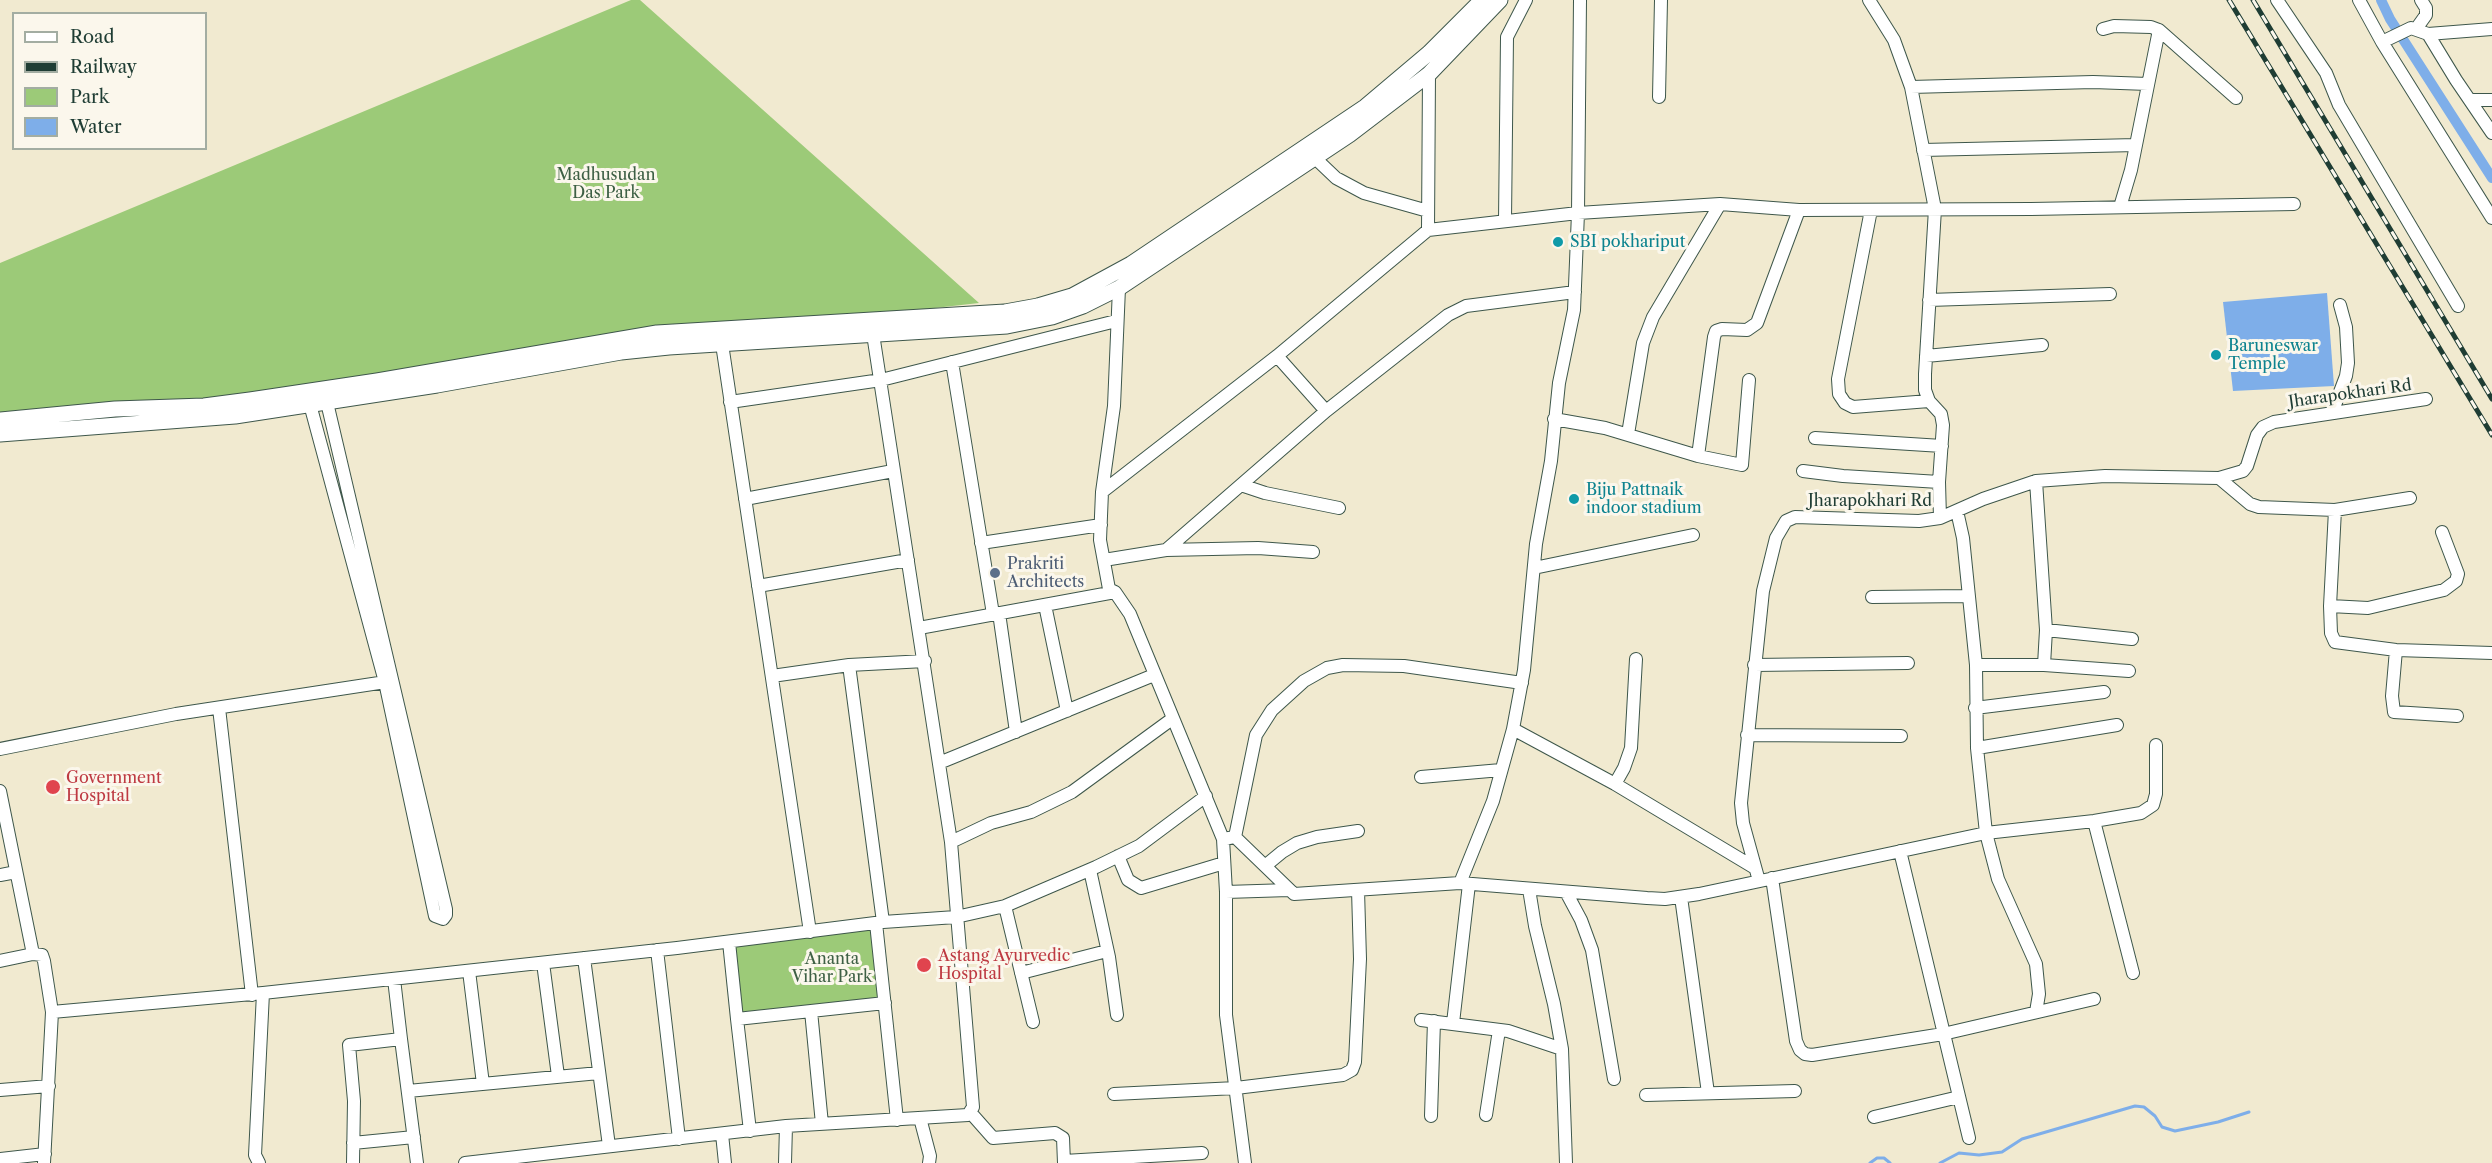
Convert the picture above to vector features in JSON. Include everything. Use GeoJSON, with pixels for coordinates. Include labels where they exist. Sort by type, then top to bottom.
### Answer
{"type":"FeatureCollection","features":[{"type":"Feature","properties":{"kind":"main road"},"geometry":{"type":"LineString","coordinates":[[0,434],[114,423],[235,416],[309,399],[657,333],[1005,312],[1038,306],[1072,296],[1131,264],[1365,107],[1429,54],[1482,0]]}},
{"type":"Feature","properties":{"kind":"main road"},"geometry":{"type":"LineString","coordinates":[[326,396],[621,352],[1008,326],[1052,317],[1083,306],[1119,288],[1315,158],[1429,74],[1500,0]]}},
{"type":"Feature","properties":{"kind":"main road"},"geometry":{"type":"LineString","coordinates":[[0,420],[115,409],[309,399]]}},
{"type":"Feature","properties":{"kind":"street"},"geometry":{"type":"LineString","coordinates":[[1505,220],[1507,37],[1526,0]]}},
{"type":"Feature","properties":{"kind":"street"},"geometry":{"type":"LineString","coordinates":[[1453,1023],[1464,883],[1502,770],[1522,683],[1534,568],[1544,492],[1551,461],[1559,383],[1574,310],[1578,213],[1580,0]]}},
{"type":"Feature","properties":{"kind":"street"},"geometry":{"type":"LineString","coordinates":[[1659,97],[1661,0]]}},
{"type":"Feature","properties":{"kind":"street"},"geometry":{"type":"LineString","coordinates":[[1869,0],[1894,40],[1911,87],[1935,209],[1925,390],[1929,401],[1941,414],[1940,518]]}},
{"type":"Feature","properties":{"kind":"street"},"geometry":{"type":"LineString","coordinates":[[2277,0],[2326,74],[2339,105],[2458,306]]}},
{"type":"Feature","properties":{"kind":"street"},"geometry":{"type":"LineString","coordinates":[[2359,0],[2492,218]]}},
{"type":"Feature","properties":{"kind":"street"},"geometry":{"type":"LineString","coordinates":[[2385,40],[2413,29],[2426,15],[2426,8],[2421,0]]}},
{"type":"Feature","properties":{"kind":"street"},"geometry":{"type":"LineString","coordinates":[[2103,28],[2151,27],[2159,30],[2236,98]]}},
{"type":"Feature","properties":{"kind":"street"},"geometry":{"type":"LineString","coordinates":[[2413,29],[2428,34],[2492,29]]}},
{"type":"Feature","properties":{"kind":"street"},"geometry":{"type":"LineString","coordinates":[[2120,207],[2136,145],[2159,30]]}},
{"type":"Feature","properties":{"kind":"street"},"geometry":{"type":"LineString","coordinates":[[2428,34],[2492,133]]}},
{"type":"Feature","properties":{"kind":"street"},"geometry":{"type":"LineString","coordinates":[[1428,230],[1429,74]]}},
{"type":"Feature","properties":{"kind":"street"},"geometry":{"type":"LineString","coordinates":[[1911,87],[2093,82],[2148,84]]}},
{"type":"Feature","properties":{"kind":"street"},"geometry":{"type":"LineString","coordinates":[[2470,100],[2492,100]]}},
{"type":"Feature","properties":{"kind":"street"},"geometry":{"type":"LineString","coordinates":[[1923,150],[2136,145]]}},
{"type":"Feature","properties":{"kind":"street"},"geometry":{"type":"LineString","coordinates":[[1315,158],[1336,178],[1364,193],[1428,211]]}},
{"type":"Feature","properties":{"kind":"street"},"geometry":{"type":"LineString","coordinates":[[1628,434],[1643,343],[1653,317],[1720,204]]}},
{"type":"Feature","properties":{"kind":"street"},"geometry":{"type":"LineString","coordinates":[[1102,492],[1277,356],[1428,230],[1578,213],[1720,204],[1799,210],[1871,210],[2294,204]]}},
{"type":"Feature","properties":{"kind":"street"},"geometry":{"type":"LineString","coordinates":[[1698,456],[1716,331],[1722,329],[1742,331],[1752,328],[1757,323],[1799,210]]}},
{"type":"Feature","properties":{"kind":"street"},"geometry":{"type":"LineString","coordinates":[[1871,210],[1838,379],[1839,394],[1845,403],[1853,407],[1929,401]]}},
{"type":"Feature","properties":{"kind":"street"},"geometry":{"type":"LineString","coordinates":[[1119,288],[1114,406],[1102,492],[1100,540],[1109,589],[1115,592],[1130,614],[1206,796],[1229,838],[1265,866],[1294,894],[1464,883],[1647,898],[1681,897],[1986,833],[2094,821],[2141,813],[2153,805],[2156,794],[2156,745]]}},
{"type":"Feature","properties":{"kind":"street"},"geometry":{"type":"LineString","coordinates":[[1166,550],[1326,411],[1448,315],[1466,306],[1575,292]]}},
{"type":"Feature","properties":{"kind":"street"},"geometry":{"type":"LineString","coordinates":[[1929,300],[2110,294]]}},
{"type":"Feature","properties":{"kind":"street"},"geometry":{"type":"LineString","coordinates":[[2332,413],[2346,376],[2348,363],[2346,327],[2340,305]]}},
{"type":"Feature","properties":{"kind":"street"},"geometry":{"type":"LineString","coordinates":[[730,402],[881,380],[1116,321]]}},
{"type":"Feature","properties":{"kind":"street"},"geometry":{"type":"LineString","coordinates":[[465,1163],[521,1160],[609,1146],[786,1126],[968,1115],[973,1107],[951,842],[873,334]]}},
{"type":"Feature","properties":{"kind":"street"},"geometry":{"type":"LineString","coordinates":[[722,344],[810,932]]}},
{"type":"Feature","properties":{"kind":"street"},"geometry":{"type":"LineString","coordinates":[[1926,356],[2043,345]]}},
{"type":"Feature","properties":{"kind":"street"},"geometry":{"type":"LineString","coordinates":[[1277,356],[1326,411]]}},
{"type":"Feature","properties":{"kind":"street"},"geometry":{"type":"LineString","coordinates":[[952,362],[981,543],[996,614],[1016,732]]}},
{"type":"Feature","properties":{"kind":"street"},"geometry":{"type":"LineString","coordinates":[[1554,419],[1628,434],[1698,456],[1742,465],[1749,380]]}},
{"type":"Feature","properties":{"kind":"street"},"geometry":{"type":"LineString","coordinates":[[309,399],[389,681],[446,909],[443,919],[435,916],[389,681],[326,396]]}},
{"type":"Feature","properties":{"kind":"street","name":"Jharapokhari Rd"},"geometry":{"type":"LineString","coordinates":[[1759,881],[1743,823],[1741,803],[1763,591],[1776,538],[1786,521],[1796,517],[1918,521],[1940,518],[1983,499],[2036,480],[2105,476],[2219,478],[2243,471],[2247,466],[2257,435],[2263,427],[2274,422],[2426,399]]}},
{"type":"Feature","properties":{"kind":"street"},"geometry":{"type":"LineString","coordinates":[[1815,438],[1942,446]]}},
{"type":"Feature","properties":{"kind":"street"},"geometry":{"type":"LineString","coordinates":[[745,499],[893,471]]}},
{"type":"Feature","properties":{"kind":"street"},"geometry":{"type":"LineString","coordinates":[[1803,471],[1843,477],[1939,482]]}},
{"type":"Feature","properties":{"kind":"street"},"geometry":{"type":"LineString","coordinates":[[2219,478],[2250,504],[2259,507],[2335,510],[2410,498]]}},
{"type":"Feature","properties":{"kind":"street"},"geometry":{"type":"LineString","coordinates":[[2036,480],[2046,630],[2044,665]]}},
{"type":"Feature","properties":{"kind":"street"},"geometry":{"type":"LineString","coordinates":[[1241,485],[1265,493],[1339,508]]}},
{"type":"Feature","properties":{"kind":"street"},"geometry":{"type":"LineString","coordinates":[[2335,510],[2330,606],[2331,633],[2335,642],[2396,650],[2492,653]]}},
{"type":"Feature","properties":{"kind":"street"},"geometry":{"type":"LineString","coordinates":[[1957,511],[1963,538],[1976,665],[1977,748],[1986,833],[1998,879],[2036,964],[2039,994],[2036,1012]]}},
{"type":"Feature","properties":{"kind":"street"},"geometry":{"type":"LineString","coordinates":[[981,543],[1101,525]]}},
{"type":"Feature","properties":{"kind":"street"},"geometry":{"type":"LineString","coordinates":[[2330,606],[2368,608],[2444,590],[2456,581],[2458,574],[2442,532]]}},
{"type":"Feature","properties":{"kind":"street"},"geometry":{"type":"LineString","coordinates":[[1534,568],[1693,535]]}},
{"type":"Feature","properties":{"kind":"street"},"geometry":{"type":"LineString","coordinates":[[1104,560],[1166,550],[1257,548],[1313,552]]}},
{"type":"Feature","properties":{"kind":"street"},"geometry":{"type":"LineString","coordinates":[[758,586],[908,560]]}},
{"type":"Feature","properties":{"kind":"street"},"geometry":{"type":"LineString","coordinates":[[919,628],[1115,592]]}},
{"type":"Feature","properties":{"kind":"street"},"geometry":{"type":"LineString","coordinates":[[1872,597],[1968,596]]}},
{"type":"Feature","properties":{"kind":"street"},"geometry":{"type":"LineString","coordinates":[[1046,605],[1067,711]]}},
{"type":"Feature","properties":{"kind":"street"},"geometry":{"type":"LineString","coordinates":[[2046,630],[2132,639]]}},
{"type":"Feature","properties":{"kind":"street"},"geometry":{"type":"LineString","coordinates":[[2396,650],[2392,696],[2394,712],[2457,716]]}},
{"type":"Feature","properties":{"kind":"street"},"geometry":{"type":"LineString","coordinates":[[1615,784],[1631,748],[1636,658]]}},
{"type":"Feature","properties":{"kind":"street"},"geometry":{"type":"LineString","coordinates":[[772,676],[849,665],[925,661]]}},
{"type":"Feature","properties":{"kind":"street"},"geometry":{"type":"LineString","coordinates":[[1755,665],[1908,663]]}},
{"type":"Feature","properties":{"kind":"street"},"geometry":{"type":"LineString","coordinates":[[1245,1163],[1226,1015],[1224,863],[1256,735],[1272,710],[1304,681],[1327,668],[1343,664],[1404,666],[1522,683]]}},
{"type":"Feature","properties":{"kind":"street"},"geometry":{"type":"LineString","coordinates":[[849,665],[880,923],[885,1003],[897,1120]]}},
{"type":"Feature","properties":{"kind":"street"},"geometry":{"type":"LineString","coordinates":[[1976,665],[2044,665],[2129,671]]}},
{"type":"Feature","properties":{"kind":"street"},"geometry":{"type":"LineString","coordinates":[[939,764],[1154,675]]}},
{"type":"Feature","properties":{"kind":"street"},"geometry":{"type":"LineString","coordinates":[[0,749],[219,708],[389,681]]}},
{"type":"Feature","properties":{"kind":"street"},"geometry":{"type":"LineString","coordinates":[[1975,708],[2104,692]]}},
{"type":"Feature","properties":{"kind":"street"},"geometry":{"type":"LineString","coordinates":[[219,708],[257,994],[255,1155],[259,1163]]}},
{"type":"Feature","properties":{"kind":"street"},"geometry":{"type":"LineString","coordinates":[[951,842],[991,823],[1031,812],[1072,792],[1172,719]]}},
{"type":"Feature","properties":{"kind":"street"},"geometry":{"type":"LineString","coordinates":[[1977,748],[2117,725]]}},
{"type":"Feature","properties":{"kind":"street"},"geometry":{"type":"LineString","coordinates":[[1513,729],[1615,784],[1755,868]]}},
{"type":"Feature","properties":{"kind":"street"},"geometry":{"type":"LineString","coordinates":[[1747,735],[1901,736]]}},
{"type":"Feature","properties":{"kind":"street"},"geometry":{"type":"LineString","coordinates":[[1421,777],[1502,770]]}},
{"type":"Feature","properties":{"kind":"street"},"geometry":{"type":"LineString","coordinates":[[0,791],[33,954]]}},
{"type":"Feature","properties":{"kind":"street"},"geometry":{"type":"LineString","coordinates":[[52,1012],[257,994],[880,923],[956,917],[1005,906],[1090,870],[1139,846],[1206,796]]}},
{"type":"Feature","properties":{"kind":"street"},"geometry":{"type":"LineString","coordinates":[[2094,821],[2133,973]]}},
{"type":"Feature","properties":{"kind":"street"},"geometry":{"type":"LineString","coordinates":[[1265,866],[1297,843],[1317,837],[1358,831]]}},
{"type":"Feature","properties":{"kind":"street"},"geometry":{"type":"LineString","coordinates":[[1900,851],[1969,1138]]}},
{"type":"Feature","properties":{"kind":"street"},"geometry":{"type":"LineString","coordinates":[[1118,856],[1128,880],[1141,888],[1224,863]]}},
{"type":"Feature","properties":{"kind":"street"},"geometry":{"type":"LineString","coordinates":[[1090,870],[1107,951],[1117,1015]]}},
{"type":"Feature","properties":{"kind":"street"},"geometry":{"type":"LineString","coordinates":[[0,875],[16,872]]}},
{"type":"Feature","properties":{"kind":"street"},"geometry":{"type":"LineString","coordinates":[[1772,878],[1796,1041],[1800,1050],[1805,1054],[1812,1055],[1943,1034],[2094,999]]}},
{"type":"Feature","properties":{"kind":"street"},"geometry":{"type":"LineString","coordinates":[[1529,889],[1562,1049],[1566,1163]]}},
{"type":"Feature","properties":{"kind":"street"},"geometry":{"type":"LineString","coordinates":[[1226,892],[1289,890]]}},
{"type":"Feature","properties":{"kind":"street"},"geometry":{"type":"LineString","coordinates":[[1114,1094],[1236,1088],[1344,1074],[1352,1070],[1355,1062],[1360,958],[1358,890]]}},
{"type":"Feature","properties":{"kind":"street"},"geometry":{"type":"LineString","coordinates":[[1566,892],[1581,920],[1592,951],[1614,1079]]}},
{"type":"Feature","properties":{"kind":"street"},"geometry":{"type":"LineString","coordinates":[[1681,897],[1708,1093]]}},
{"type":"Feature","properties":{"kind":"street"},"geometry":{"type":"LineString","coordinates":[[1005,906],[1033,1022]]}},
{"type":"Feature","properties":{"kind":"street"},"geometry":{"type":"LineString","coordinates":[[729,942],[750,1131]]}},
{"type":"Feature","properties":{"kind":"street"},"geometry":{"type":"LineString","coordinates":[[657,950],[679,1138]]}},
{"type":"Feature","properties":{"kind":"street"},"geometry":{"type":"LineString","coordinates":[[1021,973],[1107,951]]}},
{"type":"Feature","properties":{"kind":"street"},"geometry":{"type":"LineString","coordinates":[[0,961],[33,954],[42,955],[52,1012],[44,1159],[0,1159]]}},
{"type":"Feature","properties":{"kind":"street"},"geometry":{"type":"LineString","coordinates":[[584,958],[609,1146]]}},
{"type":"Feature","properties":{"kind":"street"},"geometry":{"type":"LineString","coordinates":[[543,963],[558,1076]]}},
{"type":"Feature","properties":{"kind":"street"},"geometry":{"type":"LineString","coordinates":[[469,971],[483,1084]]}},
{"type":"Feature","properties":{"kind":"street"},"geometry":{"type":"LineString","coordinates":[[394,979],[417,1163]]}},
{"type":"Feature","properties":{"kind":"street"},"geometry":{"type":"LineString","coordinates":[[737,1019],[885,1003]]}},
{"type":"Feature","properties":{"kind":"street"},"geometry":{"type":"LineString","coordinates":[[811,1011],[822,1124]]}},
{"type":"Feature","properties":{"kind":"street"},"geometry":{"type":"LineString","coordinates":[[1431,1116],[1427,1020],[1499,1030],[1562,1049]]}},
{"type":"Feature","properties":{"kind":"street"},"geometry":{"type":"LineString","coordinates":[[1486,1115],[1499,1030]]}},
{"type":"Feature","properties":{"kind":"street"},"geometry":{"type":"LineString","coordinates":[[353,1163],[354,1101],[349,1045],[401,1039]]}},
{"type":"Feature","properties":{"kind":"street"},"geometry":{"type":"LineString","coordinates":[[408,1091],[599,1073]]}},
{"type":"Feature","properties":{"kind":"street"},"geometry":{"type":"LineString","coordinates":[[0,1090],[49,1086]]}},
{"type":"Feature","properties":{"kind":"street"},"geometry":{"type":"LineString","coordinates":[[1646,1095],[1795,1091]]}},
{"type":"Feature","properties":{"kind":"street"},"geometry":{"type":"LineString","coordinates":[[1874,1117],[1959,1097]]}},
{"type":"Feature","properties":{"kind":"street"},"geometry":{"type":"LineString","coordinates":[[970,1112],[993,1137],[1055,1133],[1063,1138],[1064,1162],[1202,1153]]}},
{"type":"Feature","properties":{"kind":"street"},"geometry":{"type":"LineString","coordinates":[[920,1118],[930,1156],[929,1163]]}},
{"type":"Feature","properties":{"kind":"street"},"geometry":{"type":"LineString","coordinates":[[785,1163],[786,1126]]}},
{"type":"Feature","properties":{"kind":"street"},"geometry":{"type":"LineString","coordinates":[[722,1134],[725,1163]]}},
{"type":"Feature","properties":{"kind":"street"},"geometry":{"type":"LineString","coordinates":[[353,1143],[414,1137]]}},
{"type":"Feature","properties":{"kind":"green space","name":"Madhusudan Das Park"},"geometry":{"type":"Polygon","coordinates":[[[631,0],[640,0],[979,303],[546,352],[324,390],[0,419],[0,263],[631,0]]]}},
{"type":"Feature","properties":{"kind":"green space","name":"Ananta Vihar Park"},"geometry":{"type":"Polygon","coordinates":[[[875,924],[884,1002],[739,1014],[731,943],[875,924]]]}},
{"type":"Feature","properties":{"kind":"water"},"geometry":{"type":"Polygon","coordinates":[[[2327,293],[2334,386],[2233,391],[2223,302],[2327,293]]]}},
{"type":"Feature","properties":{"kind":"waterway"},"geometry":{"type":"LineString","coordinates":[[2381,0],[2390,19],[2492,178]]}},
{"type":"Feature","properties":{"kind":"waterway"},"geometry":{"type":"LineString","coordinates":[[1940,1163],[1959,1153],[1979,1155],[2002,1152],[2022,1139],[2135,1106],[2144,1107],[2155,1116],[2162,1127],[2175,1131],[2218,1122],[2249,1112]]}},
{"type":"Feature","properties":{"kind":"waterway"},"geometry":{"type":"LineString","coordinates":[[1870,1163],[1877,1158],[1884,1158],[1890,1163]]}},
{"type":"Feature","properties":{"kind":"railway"},"geometry":{"type":"LineString","coordinates":[[2229,0],[2492,435]]}},
{"type":"Feature","properties":{"kind":"railway"},"geometry":{"type":"LineString","coordinates":[[2253,0],[2492,399]]}},
{"type":"Feature","properties":{"kind":"place","name":"SBI pokhariput"},"geometry":{"type":"Point","coordinates":[1558,242]}},
{"type":"Feature","properties":{"kind":"place","name":"Baruneswar Temple"},"geometry":{"type":"Point","coordinates":[2216,355]}},
{"type":"Feature","properties":{"kind":"place","name":"Biju Pattnaik indoor stadium"},"geometry":{"type":"Point","coordinates":[1574,499]}},
{"type":"Feature","properties":{"kind":"place","name":"Prakriti Architects"},"geometry":{"type":"Point","coordinates":[995,573]}},
{"type":"Feature","properties":{"kind":"place","name":"Government Hospital"},"geometry":{"type":"Point","coordinates":[53,787]}},
{"type":"Feature","properties":{"kind":"place","name":"Astang Ayurvedic Hospital"},"geometry":{"type":"Point","coordinates":[924,965]}}]}
